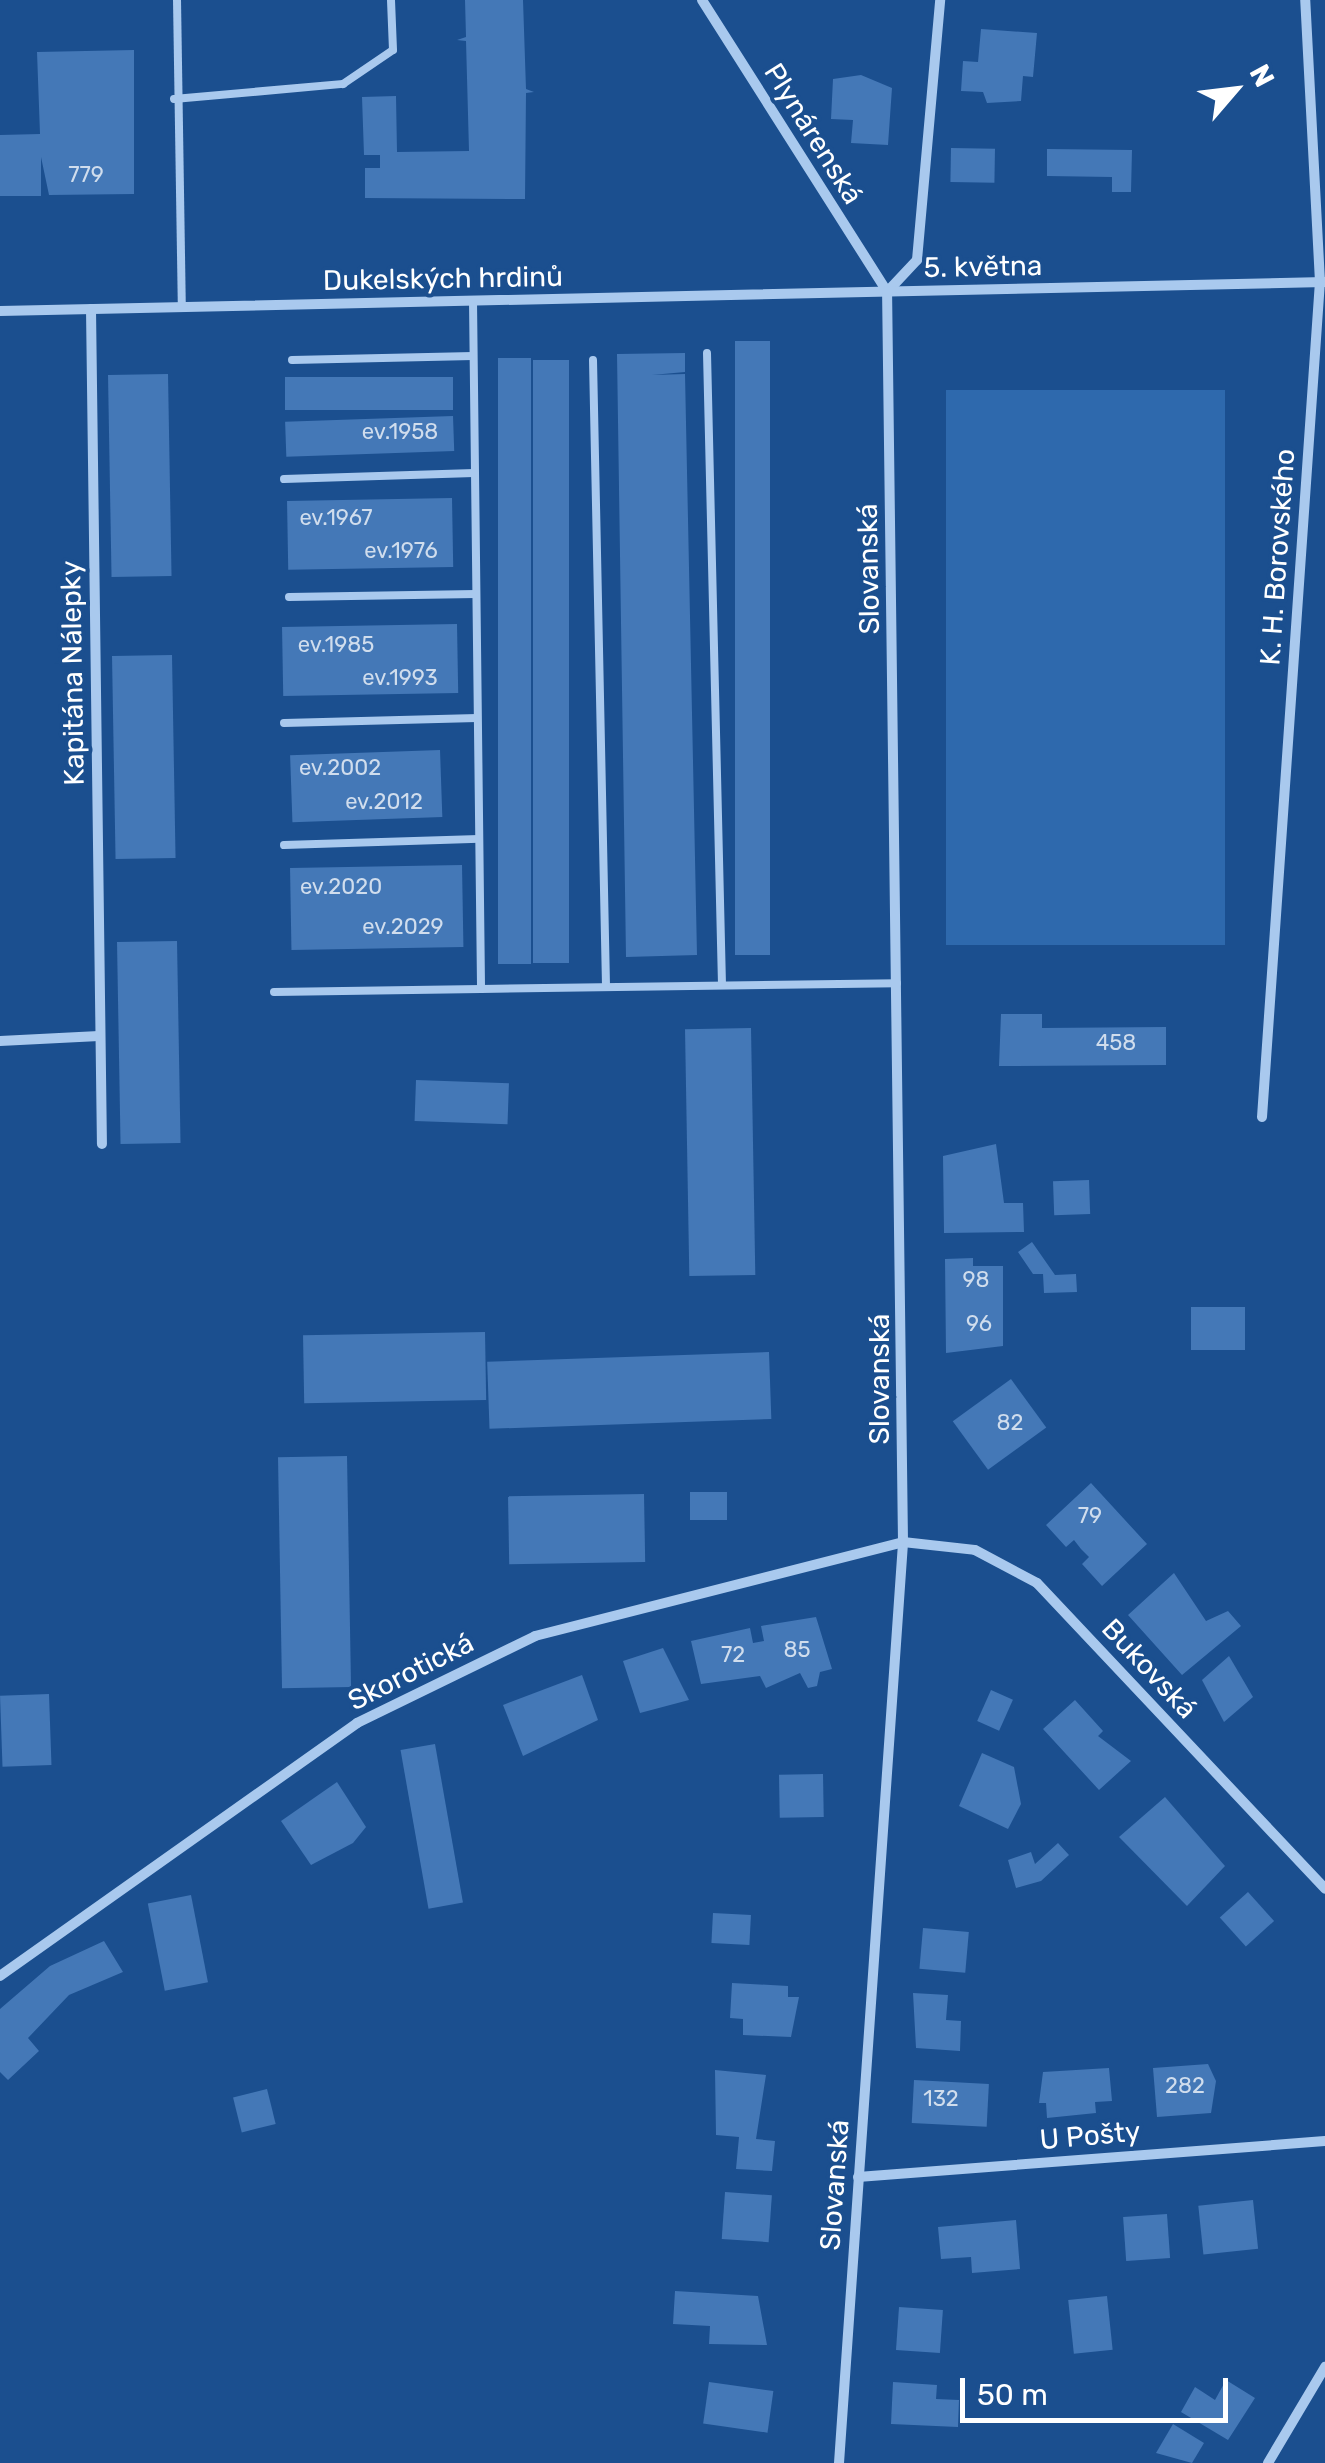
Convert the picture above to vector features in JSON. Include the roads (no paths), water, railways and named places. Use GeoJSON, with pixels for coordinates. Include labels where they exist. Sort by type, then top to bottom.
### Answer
{"type":"FeatureCollection","features":[{"type":"Feature","properties":{"kind":"street","name":"Plynárenská"},"geometry":{"type":"LineString","coordinates":[[702,0],[887,292]]}},
{"type":"Feature","properties":{"kind":"street","name":"5. května"},"geometry":{"type":"LineString","coordinates":[[887,292],[917,260],[940,0]]}},
{"type":"Feature","properties":{"kind":"street","name":"K. H. Borovského"},"geometry":{"type":"LineString","coordinates":[[1262,1117],[1322,282],[1304,0]]}},
{"type":"Feature","properties":{"kind":"street","name":"5. května"},"geometry":{"type":"LineString","coordinates":[[887,292],[1322,282]]}},
{"type":"Feature","properties":{"kind":"street","name":"Dukelských hrdinů"},"geometry":{"type":"LineString","coordinates":[[0,311],[887,292]]}},
{"type":"Feature","properties":{"kind":"street","name":"Slovanská"},"geometry":{"type":"LineString","coordinates":[[839,2463],[904,1542],[887,292]]}},
{"type":"Feature","properties":{"kind":"street","name":"Kapitána Nálepky"},"geometry":{"type":"LineString","coordinates":[[91,309],[102,1144]]}},
{"type":"Feature","properties":{"kind":"street"},"geometry":{"type":"LineString","coordinates":[[0,1042],[99,1036]]}},
{"type":"Feature","properties":{"kind":"street","name":"Bukovská"},"geometry":{"type":"LineString","coordinates":[[904,1542],[975,1550],[1038,1583],[1325,1889]]}},
{"type":"Feature","properties":{"kind":"street","name":"Skorotická"},"geometry":{"type":"LineString","coordinates":[[0,1976],[357,1722],[517,1644],[904,1542]]}},
{"type":"Feature","properties":{"kind":"street","name":"U Pošty"},"geometry":{"type":"LineString","coordinates":[[858,2177],[1325,2140]]}},
{"type":"Feature","properties":{"kind":"street"},"geometry":{"type":"LineString","coordinates":[[1268,2463],[1325,2367]]}},
{"type":"Feature","properties":{"kind":"lane"},"geometry":{"type":"LineString","coordinates":[[177,0],[174,99],[182,307]]}},
{"type":"Feature","properties":{"kind":"lane"},"geometry":{"type":"LineString","coordinates":[[174,99],[342,84],[393,50],[391,0]]}},
{"type":"Feature","properties":{"kind":"lane"},"geometry":{"type":"LineString","coordinates":[[472,300],[481,990]]}},
{"type":"Feature","properties":{"kind":"lane"},"geometry":{"type":"LineString","coordinates":[[707,353],[722,984]]}},
{"type":"Feature","properties":{"kind":"lane"},"geometry":{"type":"LineString","coordinates":[[292,360],[473,356]]}},
{"type":"Feature","properties":{"kind":"lane"},"geometry":{"type":"LineString","coordinates":[[594,360],[606,985]]}},
{"type":"Feature","properties":{"kind":"lane"},"geometry":{"type":"LineString","coordinates":[[284,479],[474,473]]}},
{"type":"Feature","properties":{"kind":"lane"},"geometry":{"type":"LineString","coordinates":[[289,597],[476,594]]}},
{"type":"Feature","properties":{"kind":"lane"},"geometry":{"type":"LineString","coordinates":[[284,723],[477,718]]}},
{"type":"Feature","properties":{"kind":"lane"},"geometry":{"type":"LineString","coordinates":[[284,845],[479,838]]}},
{"type":"Feature","properties":{"kind":"lane"},"geometry":{"type":"LineString","coordinates":[[274,992],[898,983]]}}]}
